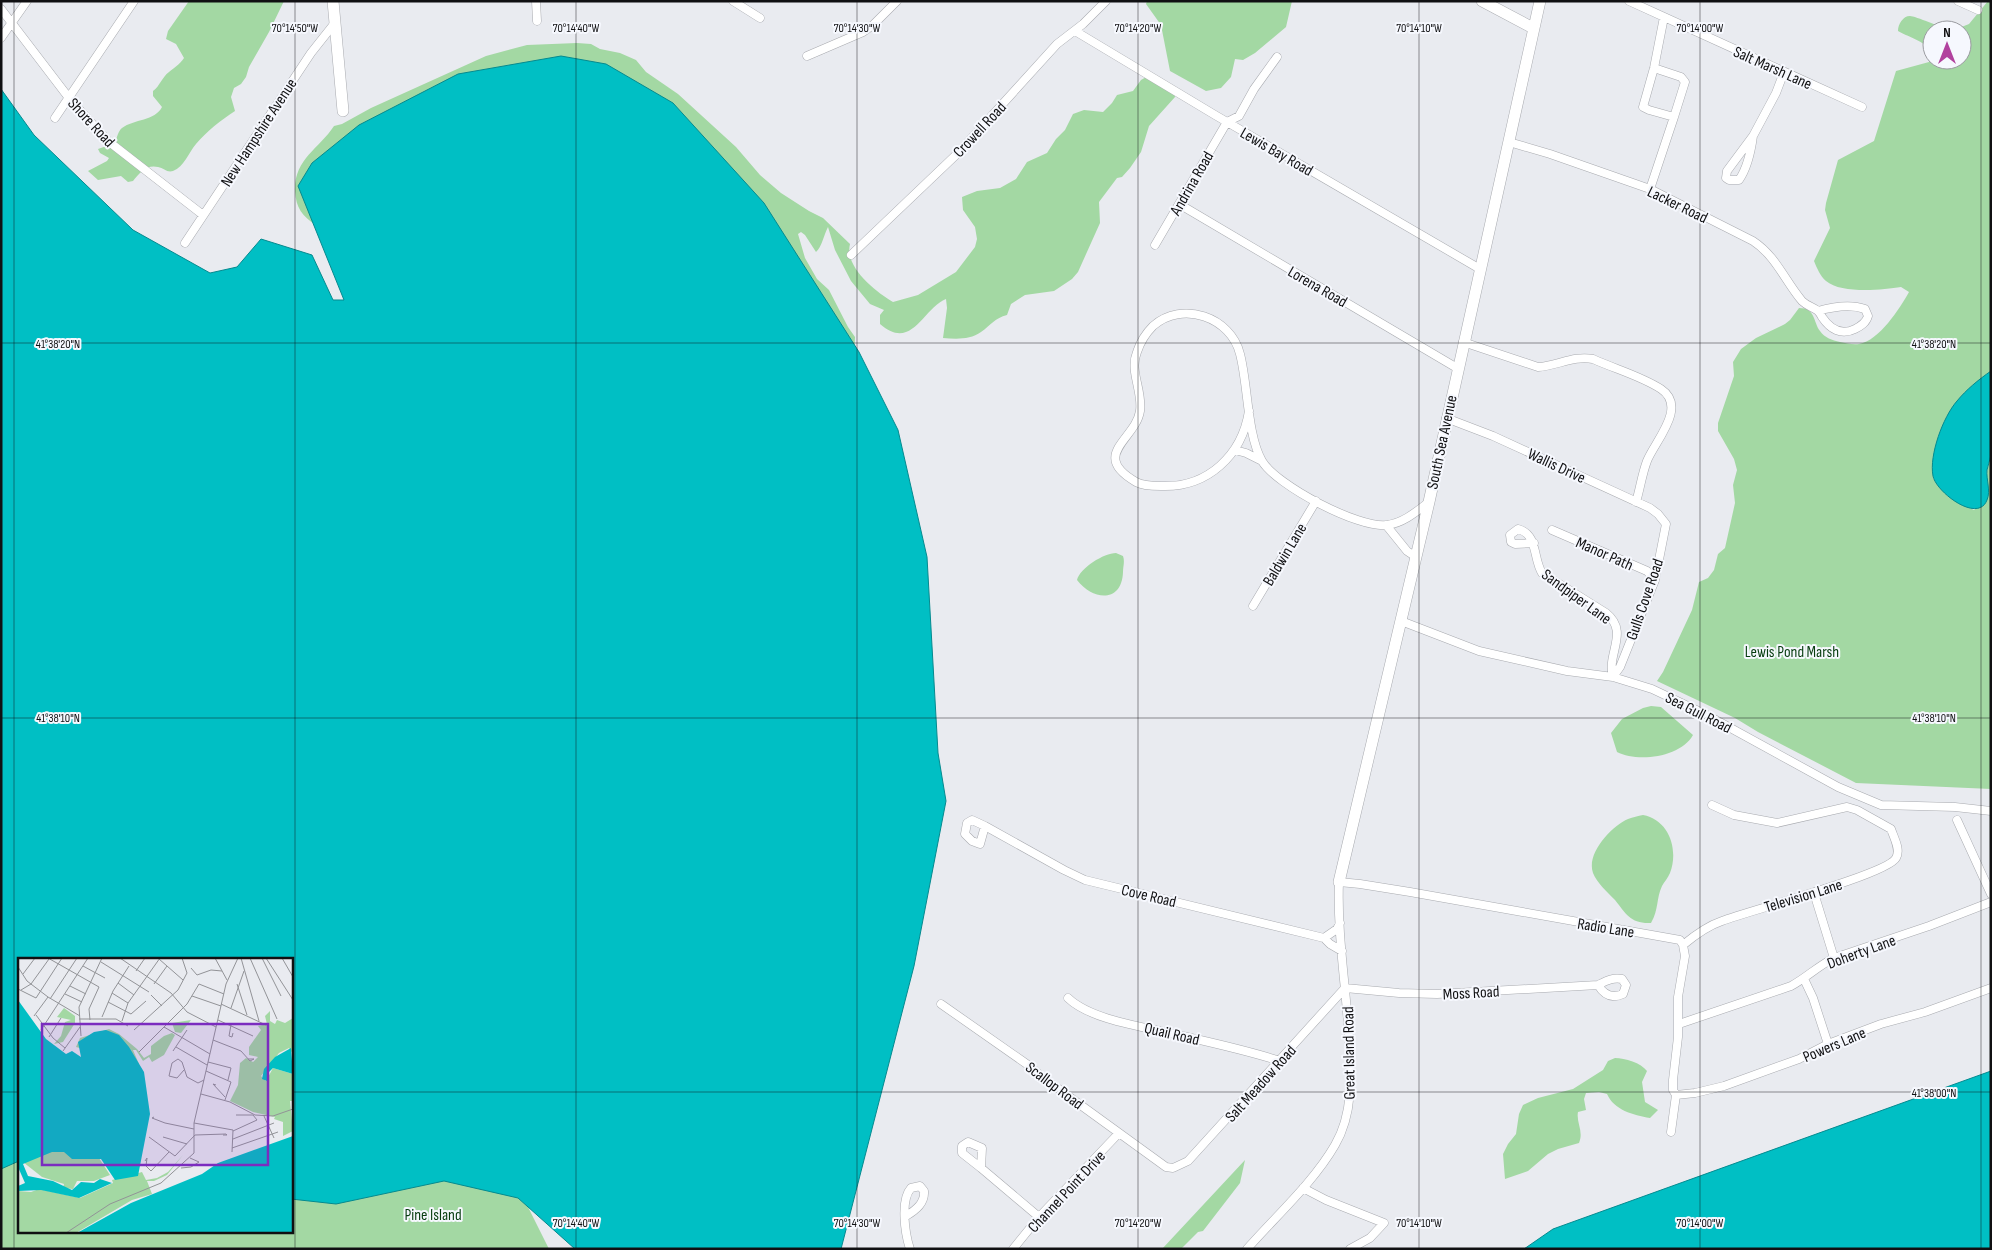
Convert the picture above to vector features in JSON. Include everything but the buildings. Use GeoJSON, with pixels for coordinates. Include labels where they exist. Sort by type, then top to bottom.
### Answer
{"type":"FeatureCollection","features":[{"type":"Feature","properties":{"kind":"street"},"geometry":{"type":"LineString","coordinates":[[1,38],[27,1]]}},
{"type":"Feature","properties":{"kind":"street"},"geometry":{"type":"LineString","coordinates":[[55,118],[134,1]]}},
{"type":"Feature","properties":{"kind":"street"},"geometry":{"type":"LineString","coordinates":[[333,1],[343,111]]}},
{"type":"Feature","properties":{"kind":"street"},"geometry":{"type":"LineString","coordinates":[[536,1],[537,21]]}},
{"type":"Feature","properties":{"kind":"street"},"geometry":{"type":"LineString","coordinates":[[733,1],[760,18]]}},
{"type":"Feature","properties":{"kind":"street"},"geometry":{"type":"LineString","coordinates":[[807,56],[863,32],[873,25],[897,1]]}},
{"type":"Feature","properties":{"kind":"street","name":"Crowell Road"},"geometry":{"type":"LineString","coordinates":[[851,254],[958,153],[1058,44],[1106,1]]}},
{"type":"Feature","properties":{"kind":"street"},"geometry":{"type":"LineString","coordinates":[[1482,1],[1533,28]]}},
{"type":"Feature","properties":{"kind":"street","name":"South Sea Avenue"},"geometry":{"type":"LineString","coordinates":[[1339,882],[1429,502],[1457,368],[1540,1]]}},
{"type":"Feature","properties":{"kind":"street","name":"Salt Marsh Lane"},"geometry":{"type":"LineString","coordinates":[[1629,1],[1862,107]]}},
{"type":"Feature","properties":{"kind":"street"},"geometry":{"type":"LineString","coordinates":[[1958,1],[1978,10]]}},
{"type":"Feature","properties":{"kind":"street","name":"Shore Road"},"geometry":{"type":"LineString","coordinates":[[1,9],[69,98],[96,128],[123,154],[204,215]]}},
{"type":"Feature","properties":{"kind":"street"},"geometry":{"type":"LineString","coordinates":[[1664,17],[1654,68],[1643,107],[1674,117]]}},
{"type":"Feature","properties":{"kind":"street","name":"New Hampshire Avenue"},"geometry":{"type":"LineString","coordinates":[[185,243],[311,52],[334,24]]}},
{"type":"Feature","properties":{"kind":"street","name":"Lewis Bay Road"},"geometry":{"type":"LineString","coordinates":[[1075,30],[1227,122],[1480,269]]}},
{"type":"Feature","properties":{"kind":"street","name":"Andrina Road"},"geometry":{"type":"LineString","coordinates":[[1155,245],[1227,122],[1239,116],[1254,89],[1277,57]]}},
{"type":"Feature","properties":{"kind":"street"},"geometry":{"type":"LineString","coordinates":[[1650,189],[1685,82],[1681,77],[1654,68]]}},
{"type":"Feature","properties":{"kind":"street"},"geometry":{"type":"LineString","coordinates":[[1753,136],[1742,176],[1739,180],[1729,180],[1726,178],[1727,171],[1753,136],[1776,93],[1784,72]]}},
{"type":"Feature","properties":{"kind":"street","name":"Lacker Road"},"geometry":{"type":"LineString","coordinates":[[1508,142],[1550,154],[1650,189],[1754,241],[1777,263],[1802,302],[1818,311],[1828,325],[1836,331],[1844,332],[1861,326],[1867,321],[1868,316],[1865,309],[1860,307],[1833,307],[1818,311]]}},
{"type":"Feature","properties":{"kind":"street","name":"Lorena Road"},"geometry":{"type":"LineString","coordinates":[[1179,204],[1457,368]]}},
{"type":"Feature","properties":{"kind":"street"},"geometry":{"type":"LineString","coordinates":[[1249,410],[1246,428],[1235,450],[1213,472],[1188,484],[1174,487],[1141,485],[1128,478],[1121,470],[1116,454],[1124,438],[1138,420],[1140,410],[1134,359],[1146,335],[1160,321],[1188,314],[1208,317],[1226,329],[1236,341],[1240,350],[1254,435],[1262,460],[1273,474],[1316,501],[1359,520],[1386,525],[1412,516],[1429,502]]}},
{"type":"Feature","properties":{"kind":"street"},"geometry":{"type":"LineString","coordinates":[[1463,342],[1538,367],[1583,357],[1593,359],[1652,384],[1668,395],[1671,406],[1668,425],[1647,461],[1636,502]]}},
{"type":"Feature","properties":{"kind":"street","name":"Wallis Drive"},"geometry":{"type":"LineString","coordinates":[[1446,418],[1493,436],[1650,508],[1663,519]]}},
{"type":"Feature","properties":{"kind":"street"},"geometry":{"type":"LineString","coordinates":[[1235,450],[1262,460]]}},
{"type":"Feature","properties":{"kind":"street","name":"Baldwin Lane"},"geometry":{"type":"LineString","coordinates":[[1253,606],[1316,501]]}},
{"type":"Feature","properties":{"kind":"street","name":"Gulls Cove Road"},"geometry":{"type":"LineString","coordinates":[[1613,677],[1620,667],[1654,580],[1666,524],[1663,519]]}},
{"type":"Feature","properties":{"kind":"street"},"geometry":{"type":"LineString","coordinates":[[1386,525],[1407,551],[1416,557]]}},
{"type":"Feature","properties":{"kind":"street","name":"Manor Path"},"geometry":{"type":"LineString","coordinates":[[1552,530],[1647,571],[1654,580]]}},
{"type":"Feature","properties":{"kind":"street","name":"Sandpiper Lane"},"geometry":{"type":"LineString","coordinates":[[1534,543],[1538,567],[1542,573],[1606,613],[1616,624],[1617,642],[1610,669],[1613,677]]}},
{"type":"Feature","properties":{"kind":"street","name":"Sea Gull Road"},"geometry":{"type":"LineString","coordinates":[[1401,621],[1450,642],[1505,658],[1567,671],[1613,677],[1652,689],[1671,697],[1838,787],[1869,801],[1891,806],[1955,807],[1991,811]]}},
{"type":"Feature","properties":{"kind":"street","name":"Television Lane"},"geometry":{"type":"LineString","coordinates":[[1683,945],[1696,934],[1720,922],[1865,876],[1896,860],[1898,848],[1891,829],[1857,810],[1847,807],[1777,823],[1734,815],[1712,805]]}},
{"type":"Feature","properties":{"kind":"street"},"geometry":{"type":"LineString","coordinates":[[1957,820],[1991,894]]}},
{"type":"Feature","properties":{"kind":"street","name":"Cove Road"},"geometry":{"type":"LineString","coordinates":[[985,826],[1064,870],[1086,880],[1324,938],[1342,951]]}},
{"type":"Feature","properties":{"kind":"street","name":"Great Island Road"},"geometry":{"type":"LineString","coordinates":[[1247,1249],[1303,1188],[1335,1146],[1349,1107],[1350,1061],[1340,923],[1339,882]]}},
{"type":"Feature","properties":{"kind":"street","name":"Radio Lane"},"geometry":{"type":"LineString","coordinates":[[1339,882],[1386,888],[1578,923],[1675,938],[1680,940],[1683,945]]}},
{"type":"Feature","properties":{"kind":"street"},"geometry":{"type":"LineString","coordinates":[[1814,893],[1834,958]]}},
{"type":"Feature","properties":{"kind":"street","name":"Doherty Lane"},"geometry":{"type":"LineString","coordinates":[[1679,1024],[1791,986],[1804,980],[1820,965],[1834,958],[1929,926],[1991,902]]}},
{"type":"Feature","properties":{"kind":"street"},"geometry":{"type":"LineString","coordinates":[[1324,938],[1337,929],[1340,923]]}},
{"type":"Feature","properties":{"kind":"street"},"geometry":{"type":"LineString","coordinates":[[1671,1132],[1676,1095],[1673,1090],[1673,1071],[1679,1024],[1678,997],[1684,956],[1683,945]]}},
{"type":"Feature","properties":{"kind":"street"},"geometry":{"type":"LineString","coordinates":[[1804,980],[1813,998],[1828,1044]]}},
{"type":"Feature","properties":{"kind":"street","name":"Moss Road"},"geometry":{"type":"LineString","coordinates":[[1345,988],[1428,994],[1598,985]]}},
{"type":"Feature","properties":{"kind":"street","name":"Salt Meadow Road"},"geometry":{"type":"LineString","coordinates":[[1169,1168],[1177,1167],[1188,1161],[1345,988]]}},
{"type":"Feature","properties":{"kind":"street","name":"Powers Lane"},"geometry":{"type":"LineString","coordinates":[[1676,1095],[1696,1093],[1724,1086],[1799,1059],[1828,1044],[1881,1024],[1925,1012],[1991,988]]}},
{"type":"Feature","properties":{"kind":"street","name":"Quail Road"},"geometry":{"type":"LineString","coordinates":[[1068,998],[1082,1008],[1113,1020],[1244,1050],[1280,1061]]}},
{"type":"Feature","properties":{"kind":"street","name":"Scallop Road"},"geometry":{"type":"LineString","coordinates":[[941,1004],[1169,1168]]}},
{"type":"Feature","properties":{"kind":"street","name":"Channel Point Drive"},"geometry":{"type":"LineString","coordinates":[[1013,1249],[1039,1217],[1119,1133]]}},
{"type":"Feature","properties":{"kind":"street"},"geometry":{"type":"LineString","coordinates":[[981,1168],[1039,1217]]}},
{"type":"Feature","properties":{"kind":"street"},"geometry":{"type":"LineString","coordinates":[[1303,1188],[1326,1200],[1384,1223],[1370,1238],[1350,1249]]}},
{"type":"Feature","properties":{"kind":"street"},"geometry":{"type":"LineString","coordinates":[[906,1216],[904,1232],[910,1249]]}},
{"type":"Feature","properties":{"kind":"green space"},"geometry":{"type":"Polygon","coordinates":[[[189,1],[284,1],[249,67],[246,77],[241,84],[234,88],[231,97],[235,111],[219,122],[196,144],[177,169],[167,171],[154,166],[141,172],[133,181],[128,182],[121,176],[98,180],[88,171],[109,158],[100,153],[98,149],[115,143],[122,128],[154,115],[162,107],[153,96],[153,91],[184,58],[176,44],[166,39],[168,31],[189,1]]]}},
{"type":"Feature","properties":{"kind":"green space"},"geometry":{"type":"Polygon","coordinates":[[[1147,1],[1292,1],[1286,27],[1255,53],[1243,60],[1235,59],[1231,77],[1221,88],[1206,91],[1170,71],[1161,25],[1146,4],[1147,1]]]}},
{"type":"Feature","properties":{"kind":"green space","name":"Lewis Pond Marsh"},"geometry":{"type":"Polygon","coordinates":[[[1988,1],[1991,1],[1991,371],[1968,390],[1936,444],[1933,459],[1933,478],[1952,499],[1974,510],[1987,500],[1987,471],[1991,456],[1991,789],[1856,783],[1735,718],[1657,681],[1692,610],[1699,582],[1708,578],[1714,570],[1718,554],[1725,548],[1735,503],[1733,485],[1737,470],[1734,459],[1718,431],[1718,423],[1734,376],[1733,362],[1741,349],[1756,338],[1785,324],[1799,308],[1808,310],[1811,313],[1820,331],[1826,337],[1854,344],[1867,342],[1874,337],[1894,315],[1909,292],[1901,287],[1862,290],[1841,288],[1822,277],[1814,261],[1830,228],[1825,210],[1826,203],[1838,160],[1874,141],[1896,71],[1922,64],[1922,70],[1972,70],[1972,20],[1988,1]]]}},
{"type":"Feature","properties":{"kind":"green space"},"geometry":{"type":"Polygon","coordinates":[[[1907,16],[1922,20],[1922,43],[1898,31],[1903,19],[1907,16]]]}},
{"type":"Feature","properties":{"kind":"green space"},"geometry":{"type":"Polygon","coordinates":[[[591,44],[600,49],[620,53],[636,60],[646,72],[678,94],[736,147],[760,175],[781,193],[823,218],[850,244],[849,253],[856,270],[878,292],[893,302],[918,295],[956,272],[975,247],[977,239],[975,227],[963,210],[962,197],[977,191],[1000,188],[1016,179],[1027,162],[1047,153],[1056,139],[1065,130],[1073,114],[1084,110],[1103,112],[1117,95],[1133,91],[1141,80],[1148,76],[1174,89],[1175,97],[1149,126],[1141,152],[1130,168],[1122,177],[1117,178],[1099,202],[1100,223],[1078,272],[1072,279],[1054,291],[1025,295],[1011,304],[1007,315],[996,320],[977,335],[958,339],[943,338],[947,308],[946,299],[909,331],[901,333],[891,331],[880,324],[880,315],[884,310],[870,304],[851,281],[835,250],[828,227],[816,252],[805,235],[801,232],[798,234],[805,258],[817,279],[829,290],[855,337],[854,359],[316,225],[301,211],[295,191],[299,171],[308,155],[334,126],[342,124],[371,108],[486,56],[527,45],[591,44]]]}},
{"type":"Feature","properties":{"kind":"green space"},"geometry":{"type":"Polygon","coordinates":[[[1116,553],[1123,556],[1124,564],[1121,582],[1118,589],[1112,594],[1106,596],[1098,595],[1084,587],[1077,580],[1087,566],[1105,556],[1116,553]]]}},
{"type":"Feature","properties":{"kind":"green space"},"geometry":{"type":"Polygon","coordinates":[[[1651,706],[1661,707],[1693,735],[1679,748],[1658,756],[1636,757],[1617,752],[1611,733],[1622,719],[1651,706]]]}},
{"type":"Feature","properties":{"kind":"green space"},"geometry":{"type":"Polygon","coordinates":[[[1643,815],[1652,818],[1665,829],[1670,837],[1673,855],[1670,873],[1660,891],[1651,923],[1638,922],[1626,914],[1597,880],[1593,873],[1592,865],[1597,849],[1608,834],[1628,819],[1643,815]]]}},
{"type":"Feature","properties":{"kind":"green space"},"geometry":{"type":"Polygon","coordinates":[[[1615,1058],[1632,1062],[1647,1071],[1642,1082],[1645,1102],[1658,1110],[1650,1118],[1644,1117],[1619,1108],[1610,1100],[1607,1094],[1599,1092],[1586,1093],[1584,1099],[1586,1110],[1578,1112],[1581,1135],[1579,1143],[1558,1149],[1548,1154],[1528,1171],[1505,1179],[1503,1154],[1516,1134],[1519,1114],[1523,1105],[1538,1098],[1573,1089],[1603,1070],[1608,1061],[1615,1058]]]}},
{"type":"Feature","properties":{"kind":"green space","name":"Pine Island"},"geometry":{"type":"Polygon","coordinates":[[[18,1119],[18,1232],[292,1232],[292,1196],[432,1180],[503,1183],[528,1207],[549,1249],[1,1249],[1,1125],[18,1119]]]}},
{"type":"Feature","properties":{"kind":"green space"},"geometry":{"type":"Polygon","coordinates":[[[1245,1160],[1240,1183],[1203,1231],[1198,1232],[1181,1249],[1162,1249],[1245,1160]]]}},
{"type":"Feature","properties":{"kind":"water"},"geometry":{"type":"Polygon","coordinates":[[[561,56],[606,64],[673,103],[764,203],[859,352],[898,430],[927,557],[938,753],[946,801],[914,966],[841,1249],[575,1249],[518,1198],[444,1181],[336,1204],[292,1199],[292,958],[18,958],[18,1161],[1,1169],[1,89],[34,135],[133,230],[210,273],[237,267],[261,239],[312,255],[333,300],[344,300],[298,186],[312,163],[359,125],[458,74],[561,56]]]}},
{"type":"Feature","properties":{"kind":"water"},"geometry":{"type":"Polygon","coordinates":[[[1991,371],[1991,455],[1987,470],[1989,493],[1982,507],[1975,509],[1958,503],[1941,490],[1933,476],[1933,458],[1942,426],[1952,408],[1968,389],[1991,371]]]}},
{"type":"Feature","properties":{"kind":"water"},"geometry":{"type":"Polygon","coordinates":[[[1991,1071],[1991,1249],[1524,1249],[1553,1229],[1991,1071]]]}}]}
